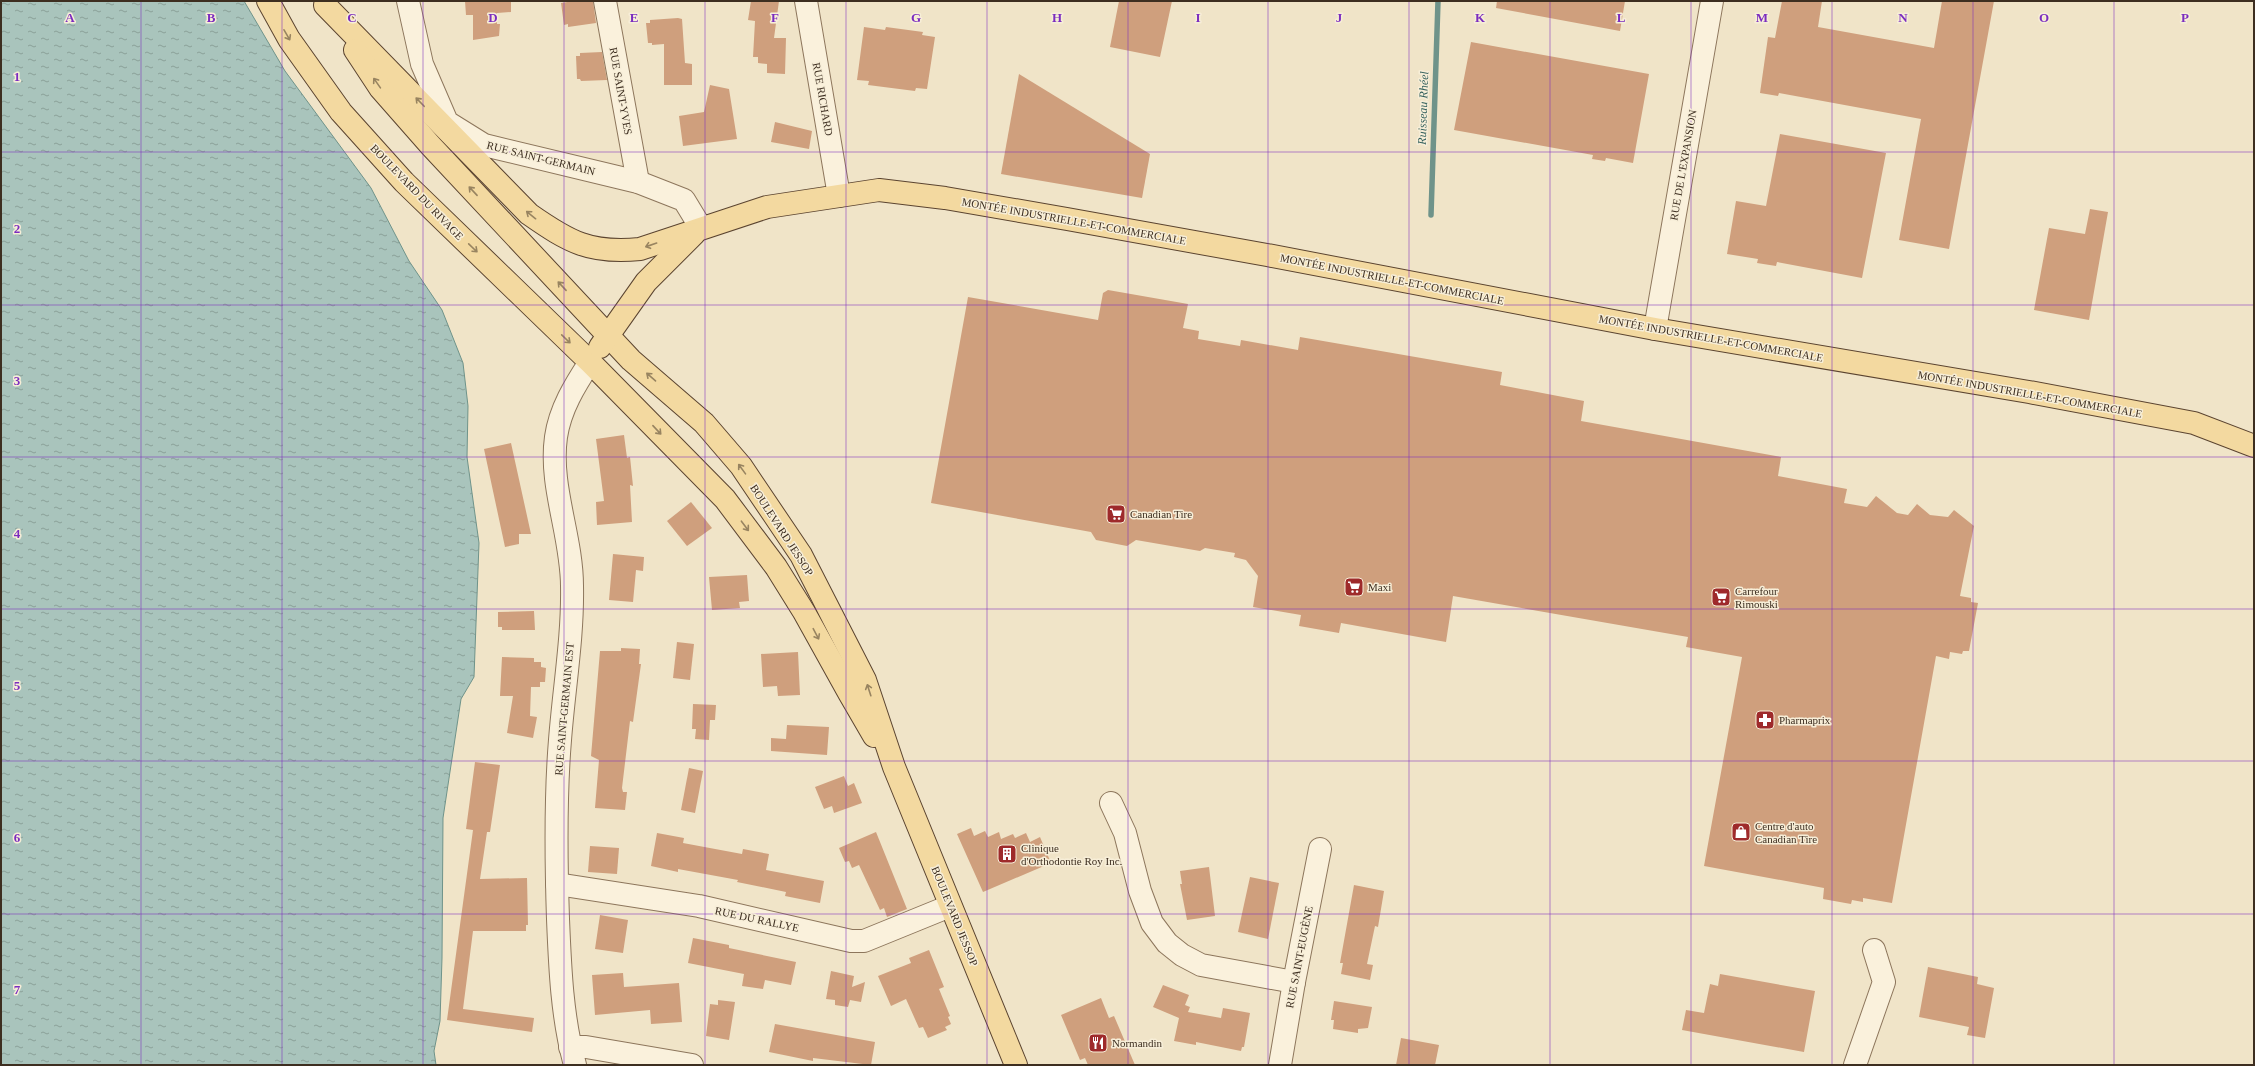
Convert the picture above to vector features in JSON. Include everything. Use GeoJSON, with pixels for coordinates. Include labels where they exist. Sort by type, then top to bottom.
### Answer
{"type":"FeatureCollection","features":[{"type":"Feature","properties":{"kind":"main road","name":"BOULEVARD DU RIVAGE"},"geometry":{"type":"LineString","coordinates":[[268,1],[289,39],[342,112],[404,182],[590,362]]}},
{"type":"Feature","properties":{"kind":"main road"},"geometry":{"type":"LineString","coordinates":[[324,3],[529,214],[562,237],[586,247],[621,251],[640,249],[701,228]]}},
{"type":"Feature","properties":{"kind":"main road"},"geometry":{"type":"LineString","coordinates":[[324,3],[380,88],[431,146],[608,335]]}},
{"type":"Feature","properties":{"kind":"main road","name":"MONTÉE INDUSTRIELLE-ET-COMMERCIALE"},"geometry":{"type":"LineString","coordinates":[[590,362],[646,282],[701,228],[773,205],[878,190],[945,198],[1275,256],[1655,329],[2029,392],[2194,423],[2254,446]]}},
{"type":"Feature","properties":{"kind":"main road","name":"BOULEVARD JESSOP"},"geometry":{"type":"LineString","coordinates":[[608,335],[631,360],[704,423],[741,466],[800,556],[866,680],[894,767],[1016,1065]]}},
{"type":"Feature","properties":{"kind":"main road","name":"BOULEVARD JESSOP"},"geometry":{"type":"LineString","coordinates":[[590,362],[724,499],[776,567],[804,612],[849,693],[894,767]]}},
{"type":"Feature","properties":{"kind":"street","name":"RUE SAINT-GERMAIN"},"geometry":{"type":"LineString","coordinates":[[408,1],[422,64],[447,122],[484,145],[638,182],[684,200],[701,228]]}},
{"type":"Feature","properties":{"kind":"street","name":"RUE SAINT-YVES"},"geometry":{"type":"LineString","coordinates":[[605,1],[638,182]]}},
{"type":"Feature","properties":{"kind":"street","name":"RUE RICHARD"},"geometry":{"type":"LineString","coordinates":[[806,1],[839,196]]}},
{"type":"Feature","properties":{"kind":"street","name":"RUE DE L'EXPANSION"},"geometry":{"type":"LineString","coordinates":[[1655,329],[1712,1]]}},
{"type":"Feature","properties":{"kind":"street","name":"RUE SAINT-GERMAIN EST"},"geometry":{"type":"LineString","coordinates":[[573,1056],[560,960],[555,803],[572,622],[572,584],[570,559],[554,460],[556,435],[563,411],[576,384],[590,362]]}},
{"type":"Feature","properties":{"kind":"street"},"geometry":{"type":"LineString","coordinates":[[1111,803],[1125,833],[1140,891],[1152,923],[1167,943],[1182,955],[1201,965],[1294,982]]}},
{"type":"Feature","properties":{"kind":"street","name":"RUE SAINT-EUGÈNE"},"geometry":{"type":"LineString","coordinates":[[1280,1065],[1294,982],[1320,848]]}},
{"type":"Feature","properties":{"kind":"street","name":"RUE DU RALLYE"},"geometry":{"type":"LineString","coordinates":[[557,884],[699,906],[852,941],[864,941],[950,906]]}},
{"type":"Feature","properties":{"kind":"street"},"geometry":{"type":"LineString","coordinates":[[1855,1065],[1884,982],[1874,950]]}},
{"type":"Feature","properties":{"kind":"street"},"geometry":{"type":"LineString","coordinates":[[573,1056],[586,1047],[692,1065]]}},
{"type":"Feature","properties":{"kind":"water"},"geometry":{"type":"Polygon","coordinates":[[[1,1],[244,1],[285,71],[371,188],[409,261],[442,310],[463,363],[468,406],[467,457],[479,543],[474,677],[461,699],[443,818],[442,958],[440,1021],[434,1051],[436,1065],[1,1065],[1,1]]]}},
{"type":"Feature","properties":{"kind":"building"},"geometry":{"type":"Polygon","coordinates":[[[465,1],[511,1],[511,12],[497,13],[497,24],[500,24],[499,36],[473,40],[473,15],[466,15],[465,1]]]}},
{"type":"Feature","properties":{"kind":"building"},"geometry":{"type":"Polygon","coordinates":[[[593,1],[596,23],[568,27],[568,24],[564,25],[561,3],[593,1]]]}},
{"type":"Feature","properties":{"kind":"building"},"geometry":{"type":"Polygon","coordinates":[[[751,1],[779,1],[774,38],[786,38],[785,74],[767,73],[767,64],[758,63],[758,57],[753,57],[755,21],[748,20],[751,1]]]}},
{"type":"Feature","properties":{"kind":"building"},"geometry":{"type":"Polygon","coordinates":[[[1119,1],[1172,1],[1160,57],[1110,47],[1119,1]]]}},
{"type":"Feature","properties":{"kind":"building"},"geometry":{"type":"Polygon","coordinates":[[[1497,1],[1625,1],[1620,31],[1496,8],[1497,1]]]}},
{"type":"Feature","properties":{"kind":"building"},"geometry":{"type":"Polygon","coordinates":[[[1782,1],[1822,1],[1818,27],[1934,48],[1942,1],[1994,1],[1949,249],[1899,240],[1921,119],[1779,93],[1778,96],[1760,93],[1768,37],[1775,38],[1782,1]]]}},
{"type":"Feature","properties":{"kind":"building"},"geometry":{"type":"Polygon","coordinates":[[[682,19],[685,63],[692,64],[692,85],[664,85],[664,44],[652,45],[652,43],[648,43],[646,23],[650,23],[650,20],[682,19]]]}},
{"type":"Feature","properties":{"kind":"building"},"geometry":{"type":"Polygon","coordinates":[[[864,27],[885,30],[886,27],[923,32],[922,35],[935,37],[927,89],[916,88],[915,91],[868,85],[869,81],[857,80],[864,27]]]}},
{"type":"Feature","properties":{"kind":"building"},"geometry":{"type":"Polygon","coordinates":[[[1471,42],[1649,74],[1633,163],[1606,158],[1605,161],[1592,159],[1593,155],[1454,130],[1471,42]]]}},
{"type":"Feature","properties":{"kind":"building"},"geometry":{"type":"Polygon","coordinates":[[[602,52],[607,80],[581,81],[580,79],[577,79],[576,56],[580,56],[580,53],[602,52]]]}},
{"type":"Feature","properties":{"kind":"building"},"geometry":{"type":"Polygon","coordinates":[[[1019,74],[1150,154],[1142,198],[1001,174],[1019,74]]]}},
{"type":"Feature","properties":{"kind":"building"},"geometry":{"type":"Polygon","coordinates":[[[710,85],[729,89],[737,139],[683,146],[679,116],[704,112],[710,85]]]}},
{"type":"Feature","properties":{"kind":"building"},"geometry":{"type":"Polygon","coordinates":[[[775,122],[812,131],[809,149],[771,142],[775,122]]]}},
{"type":"Feature","properties":{"kind":"building"},"geometry":{"type":"Polygon","coordinates":[[[1780,134],[1886,153],[1862,278],[1777,262],[1776,266],[1757,263],[1758,259],[1727,254],[1736,201],[1766,206],[1780,134]]]}},
{"type":"Feature","properties":{"kind":"building"},"geometry":{"type":"Polygon","coordinates":[[[2090,209],[2108,212],[2089,320],[2034,310],[2049,228],[2085,234],[2090,209]]]}},
{"type":"Feature","properties":{"kind":"building","name":"Carrefour Rimouski"},"geometry":{"type":"Polygon","coordinates":[[[1108,290],[1188,304],[1183,328],[1199,331],[1198,339],[1240,346],[1241,340],[1298,350],[1300,337],[1502,372],[1500,385],[1584,401],[1581,421],[1781,457],[1778,476],[1847,489],[1844,503],[1867,507],[1876,496],[1897,513],[1908,515],[1917,504],[1930,515],[1948,517],[1954,510],[1974,526],[1960,596],[1971,598],[1971,602],[1978,603],[1969,651],[1963,651],[1962,654],[1950,652],[1949,659],[1936,656],[1892,903],[1863,898],[1863,902],[1852,900],[1851,904],[1823,899],[1824,888],[1704,866],[1742,657],[1686,647],[1688,637],[1453,596],[1446,642],[1341,623],[1339,633],[1299,626],[1301,615],[1253,607],[1258,576],[1246,560],[1234,557],[1235,553],[1205,548],[1200,551],[1136,540],[1127,546],[1096,540],[1091,532],[931,503],[968,297],[1098,320],[1103,293],[1108,290]]]}},
{"type":"Feature","properties":{"kind":"building"},"geometry":{"type":"Polygon","coordinates":[[[624,435],[627,458],[630,457],[633,486],[630,485],[632,522],[597,525],[596,502],[604,501],[596,439],[624,435]]]}},
{"type":"Feature","properties":{"kind":"building"},"geometry":{"type":"Polygon","coordinates":[[[511,443],[531,534],[519,534],[519,544],[505,547],[484,449],[511,443]]]}},
{"type":"Feature","properties":{"kind":"building"},"geometry":{"type":"Polygon","coordinates":[[[691,502],[712,528],[687,546],[667,521],[691,502]]]}},
{"type":"Feature","properties":{"kind":"building"},"geometry":{"type":"Polygon","coordinates":[[[613,554],[644,557],[643,571],[636,570],[633,602],[609,600],[613,554]]]}},
{"type":"Feature","properties":{"kind":"building"},"geometry":{"type":"Polygon","coordinates":[[[747,575],[749,601],[739,602],[740,608],[712,610],[709,577],[747,575]]]}},
{"type":"Feature","properties":{"kind":"building"},"geometry":{"type":"Polygon","coordinates":[[[534,611],[535,630],[502,630],[502,627],[498,627],[498,612],[534,611]]]}},
{"type":"Feature","properties":{"kind":"building"},"geometry":{"type":"Polygon","coordinates":[[[677,642],[694,644],[690,680],[673,678],[677,642]]]}},
{"type":"Feature","properties":{"kind":"building"},"geometry":{"type":"Polygon","coordinates":[[[621,648],[640,649],[639,664],[641,664],[633,722],[630,721],[622,788],[623,792],[627,792],[625,810],[595,808],[599,760],[591,756],[600,651],[621,651],[621,648]]]}},
{"type":"Feature","properties":{"kind":"building"},"geometry":{"type":"Polygon","coordinates":[[[798,652],[800,695],[778,696],[777,686],[763,687],[761,654],[798,652]]]}},
{"type":"Feature","properties":{"kind":"building"},"geometry":{"type":"Polygon","coordinates":[[[502,657],[534,658],[534,662],[541,662],[541,667],[546,668],[545,682],[540,682],[540,687],[531,687],[530,716],[537,717],[533,738],[507,733],[513,696],[500,696],[502,657]]]}},
{"type":"Feature","properties":{"kind":"building"},"geometry":{"type":"Polygon","coordinates":[[[693,704],[716,705],[715,720],[710,720],[709,740],[695,739],[696,729],[692,729],[693,704]]]}},
{"type":"Feature","properties":{"kind":"building"},"geometry":{"type":"Polygon","coordinates":[[[787,725],[829,727],[827,755],[771,751],[771,738],[786,739],[787,725]]]}},
{"type":"Feature","properties":{"kind":"building"},"geometry":{"type":"Polygon","coordinates":[[[475,762],[500,765],[490,832],[487,832],[480,879],[527,878],[528,925],[526,925],[526,931],[473,931],[463,1009],[534,1018],[532,1032],[447,1020],[473,830],[466,829],[475,762]]]}},
{"type":"Feature","properties":{"kind":"building"},"geometry":{"type":"Polygon","coordinates":[[[689,768],[703,771],[695,813],[681,810],[689,768]]]}},
{"type":"Feature","properties":{"kind":"building"},"geometry":{"type":"Polygon","coordinates":[[[844,776],[848,786],[854,783],[862,803],[834,813],[832,806],[824,809],[815,787],[844,776]]]}},
{"type":"Feature","properties":{"kind":"building","name":"Clinique d'Orthodontie Roy Inc."},"geometry":{"type":"Polygon","coordinates":[[[971,828],[974,836],[985,831],[988,837],[999,832],[1001,839],[1013,834],[1015,838],[1026,833],[1030,842],[1040,837],[1051,863],[983,892],[957,834],[971,828]]]}},
{"type":"Feature","properties":{"kind":"building"},"geometry":{"type":"Polygon","coordinates":[[[876,832],[907,909],[887,917],[884,908],[880,910],[859,865],[852,868],[849,861],[845,862],[839,848],[876,832]]]}},
{"type":"Feature","properties":{"kind":"building"},"geometry":{"type":"Polygon","coordinates":[[[657,833],[684,838],[683,843],[742,854],[743,849],[769,854],[766,870],[824,881],[820,903],[785,896],[786,892],[737,882],[738,880],[678,869],[678,872],[651,866],[657,833]]]}},
{"type":"Feature","properties":{"kind":"building"},"geometry":{"type":"Polygon","coordinates":[[[590,846],[619,848],[617,874],[588,872],[590,846]]]}},
{"type":"Feature","properties":{"kind":"building"},"geometry":{"type":"Polygon","coordinates":[[[1209,867],[1215,916],[1187,920],[1180,884],[1182,884],[1180,871],[1209,867]]]}},
{"type":"Feature","properties":{"kind":"building"},"geometry":{"type":"Polygon","coordinates":[[[1250,877],[1279,883],[1268,939],[1238,932],[1250,877]]]}},
{"type":"Feature","properties":{"kind":"building"},"geometry":{"type":"Polygon","coordinates":[[[1354,885],[1384,891],[1378,927],[1375,926],[1367,964],[1373,965],[1370,980],[1341,974],[1343,963],[1340,963],[1354,885]]]}},
{"type":"Feature","properties":{"kind":"building"},"geometry":{"type":"Polygon","coordinates":[[[600,915],[628,920],[623,953],[595,949],[600,915]]]}},
{"type":"Feature","properties":{"kind":"building"},"geometry":{"type":"Polygon","coordinates":[[[693,938],[729,945],[729,948],[796,962],[791,985],[765,980],[763,989],[742,986],[744,974],[688,963],[693,938]]]}},
{"type":"Feature","properties":{"kind":"building"},"geometry":{"type":"Polygon","coordinates":[[[929,950],[944,987],[939,989],[950,1016],[948,1017],[951,1024],[945,1027],[947,1030],[928,1038],[923,1027],[919,1028],[906,999],[891,1006],[878,976],[911,963],[909,958],[929,950]]]}},
{"type":"Feature","properties":{"kind":"building"},"geometry":{"type":"Polygon","coordinates":[[[1928,967],[1978,977],[1977,984],[1994,988],[1985,1038],[1967,1035],[1969,1027],[1919,1017],[1928,967]]]}},
{"type":"Feature","properties":{"kind":"building"},"geometry":{"type":"Polygon","coordinates":[[[831,971],[854,976],[852,987],[865,982],[861,1002],[850,1000],[848,1007],[835,1005],[835,1000],[826,999],[831,971]]]}},
{"type":"Feature","properties":{"kind":"building"},"geometry":{"type":"Polygon","coordinates":[[[623,973],[624,987],[679,983],[682,1022],[651,1024],[650,1010],[595,1015],[592,975],[623,973]]]}},
{"type":"Feature","properties":{"kind":"building"},"geometry":{"type":"Polygon","coordinates":[[[1720,974],[1815,991],[1804,1052],[1682,1030],[1686,1010],[1704,1013],[1710,984],[1718,986],[1720,974]]]}},
{"type":"Feature","properties":{"kind":"building"},"geometry":{"type":"Polygon","coordinates":[[[1163,985],[1189,995],[1185,1005],[1190,1007],[1188,1012],[1221,1018],[1223,1008],[1250,1013],[1244,1047],[1242,1047],[1241,1051],[1196,1042],[1196,1045],[1174,1041],[1179,1018],[1153,1007],[1163,985]]]}},
{"type":"Feature","properties":{"kind":"building"},"geometry":{"type":"Polygon","coordinates":[[[1101,998],[1109,1018],[1114,1016],[1135,1065],[1088,1065],[1085,1058],[1080,1060],[1061,1015],[1101,998]]]}},
{"type":"Feature","properties":{"kind":"building"},"geometry":{"type":"Polygon","coordinates":[[[718,1000],[735,1002],[729,1040],[706,1036],[710,1004],[718,1005],[718,1000]]]}},
{"type":"Feature","properties":{"kind":"building"},"geometry":{"type":"Polygon","coordinates":[[[1334,1001],[1372,1007],[1368,1028],[1358,1029],[1358,1033],[1333,1029],[1334,1020],[1331,1020],[1334,1001]]]}},
{"type":"Feature","properties":{"kind":"building"},"geometry":{"type":"Polygon","coordinates":[[[775,1024],[875,1042],[871,1065],[813,1058],[813,1061],[769,1052],[775,1024]]]}},
{"type":"Feature","properties":{"kind":"building"},"geometry":{"type":"Polygon","coordinates":[[[1401,1038],[1439,1045],[1435,1065],[1396,1065],[1401,1038]]]}},
{"type":"Feature","properties":{"kind":"waterway","name":"Ruisseau Rhéel"},"geometry":{"type":"LineString","coordinates":[[1431,215],[1438,1]]}},
{"type":"Feature","properties":{"kind":"place","name":"Canadian Tire"},"geometry":{"type":"Point","coordinates":[1116,514]}},
{"type":"Feature","properties":{"kind":"place","name":"Maxi"},"geometry":{"type":"Point","coordinates":[1354,587]}},
{"type":"Feature","properties":{"kind":"place","name":"Carrefour Rimouski"},"geometry":{"type":"Point","coordinates":[1721,597]}},
{"type":"Feature","properties":{"kind":"place","name":"Pharmaprix"},"geometry":{"type":"Point","coordinates":[1765,720]}},
{"type":"Feature","properties":{"kind":"place","name":"Centre d'auto Canadian Tire"},"geometry":{"type":"Point","coordinates":[1741,832]}},
{"type":"Feature","properties":{"kind":"place","name":"Clinique d'Orthodontie Roy Inc."},"geometry":{"type":"Point","coordinates":[1007,854]}},
{"type":"Feature","properties":{"kind":"place","name":"Normandin"},"geometry":{"type":"Point","coordinates":[1098,1043]}}]}
